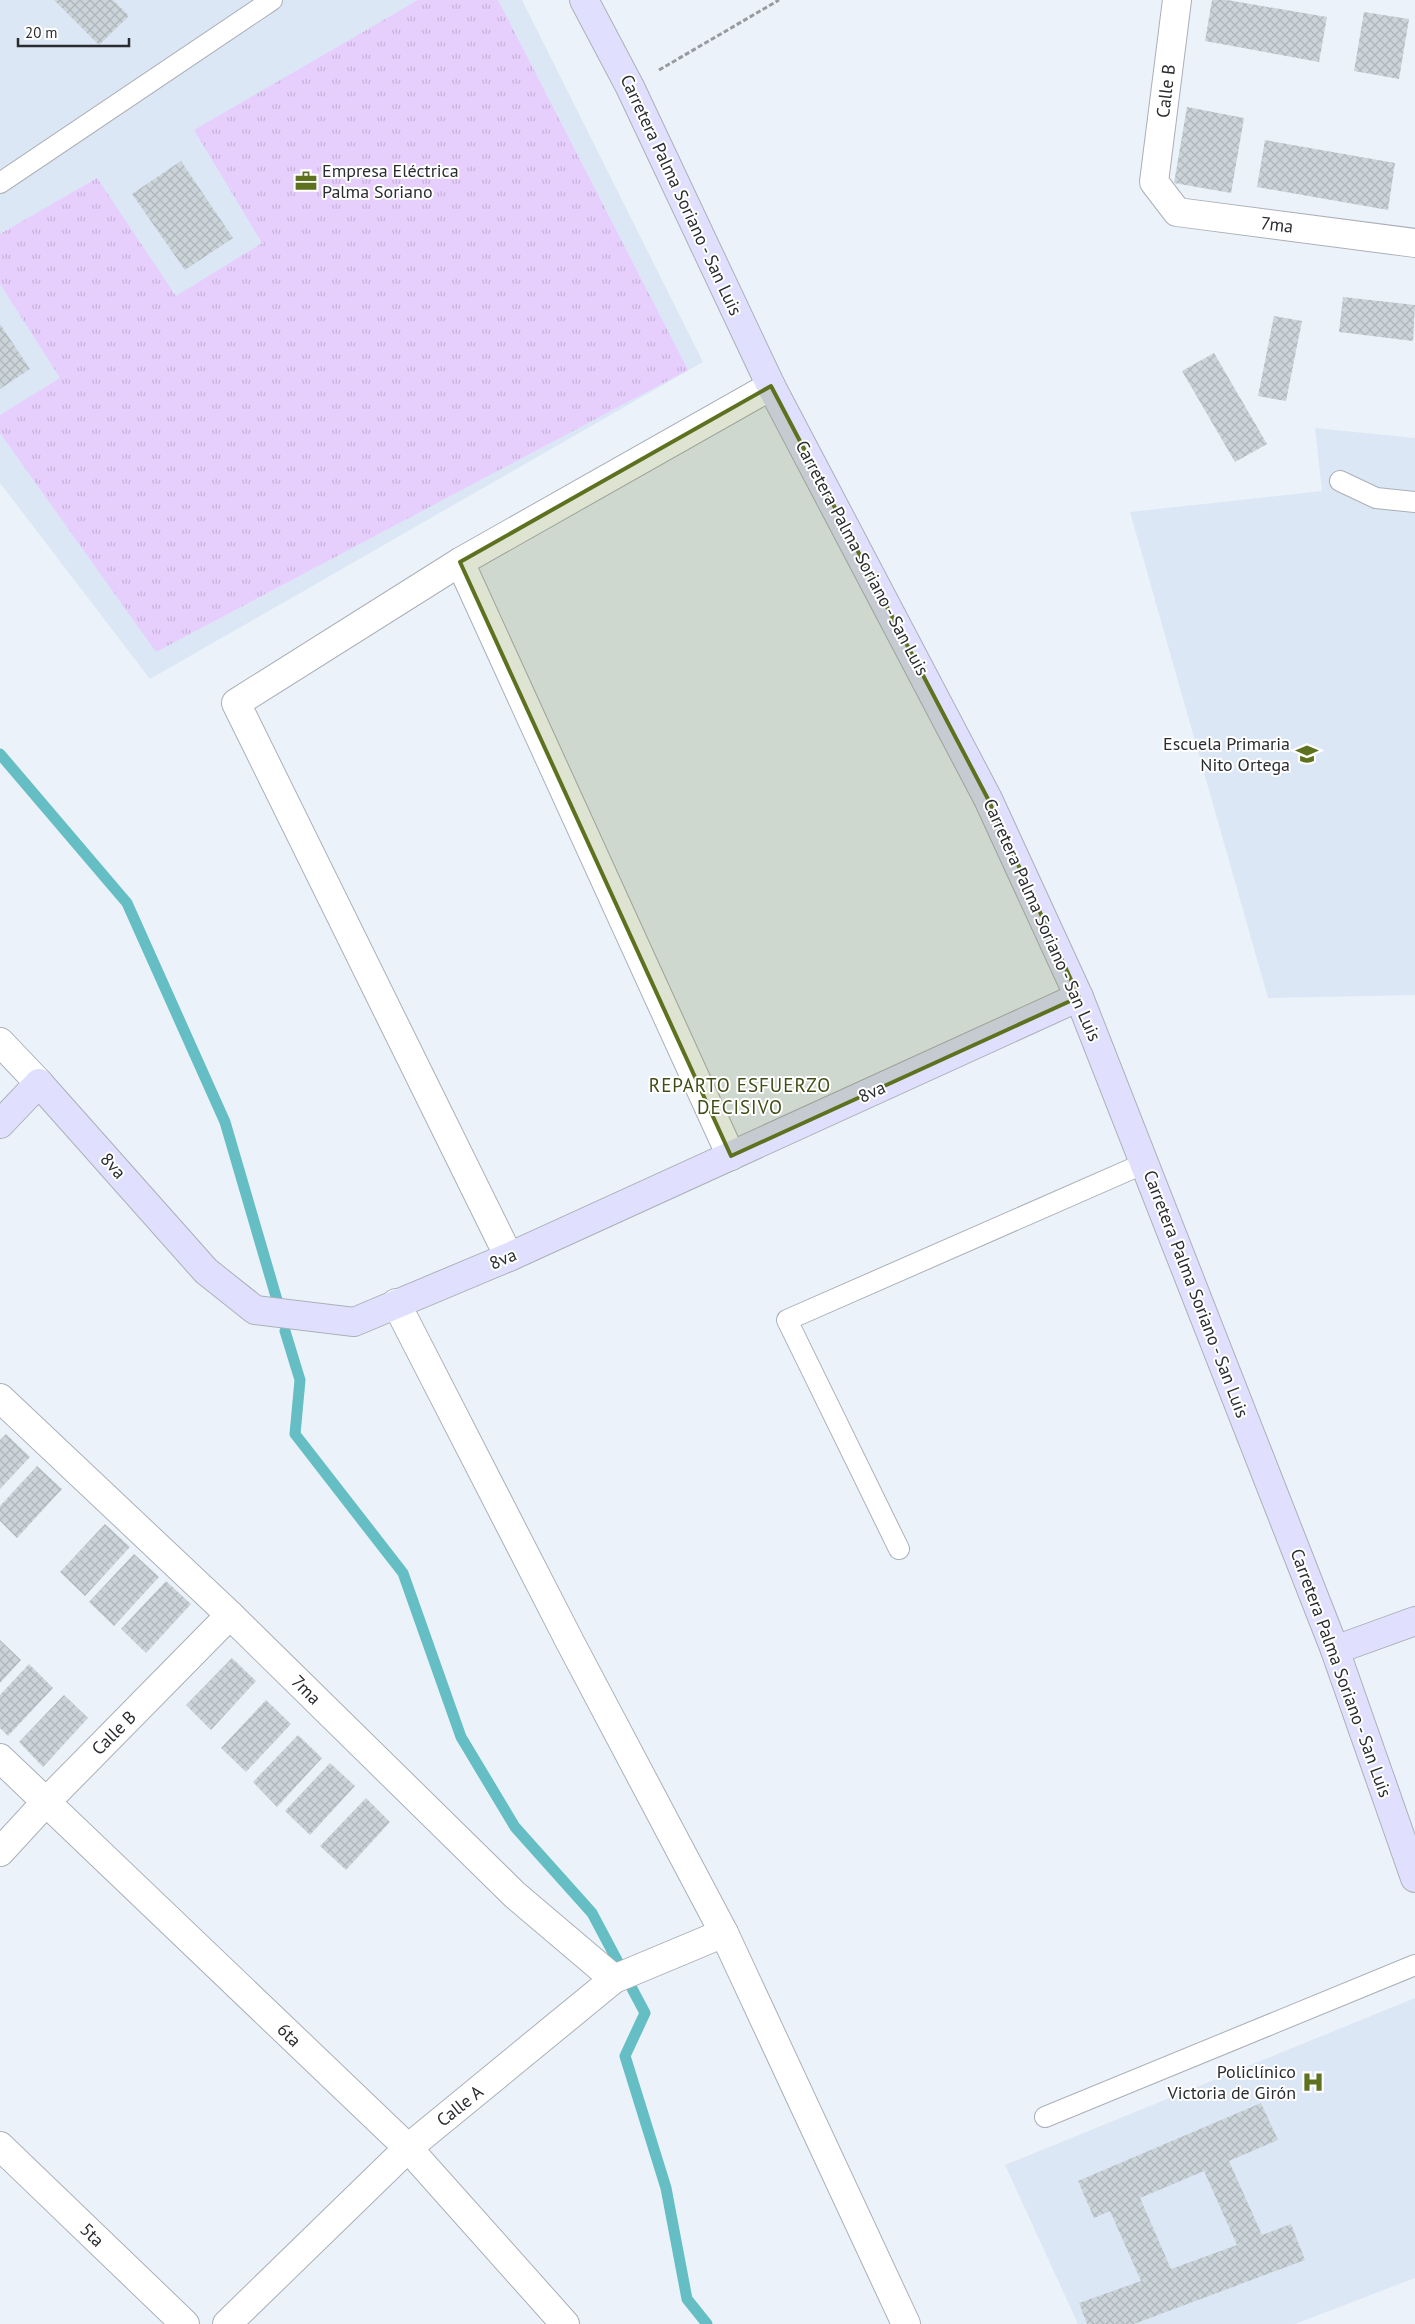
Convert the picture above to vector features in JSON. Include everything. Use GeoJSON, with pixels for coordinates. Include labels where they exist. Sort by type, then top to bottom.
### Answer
{"type":"FeatureCollection","features":[{"type":"Feature","properties":{"kind":"main road","name":"Carretera Palma Soriano - San Luis"},"geometry":{"type":"LineString","coordinates":[[584,0],[630,87],[771,386],[988,800],[1080,997],[1335,1650],[1415,1878]]}},
{"type":"Feature","properties":{"kind":"main road","name":"8va"},"geometry":{"type":"LineString","coordinates":[[39,1083],[206,1271],[256,1310],[354,1322],[509,1257],[1080,997]]}},
{"type":"Feature","properties":{"kind":"main road"},"geometry":{"type":"LineString","coordinates":[[0,1124],[39,1083]]}},
{"type":"Feature","properties":{"kind":"main road"},"geometry":{"type":"LineString","coordinates":[[1335,1650],[1415,1621]]}},
{"type":"Feature","properties":{"kind":"street","name":"Calle B"},"geometry":{"type":"LineString","coordinates":[[1154,182],[1177,0]]}},
{"type":"Feature","properties":{"kind":"street","name":"7ma"},"geometry":{"type":"LineString","coordinates":[[1154,182],[1177,212],[1415,243]]}},
{"type":"Feature","properties":{"kind":"street"},"geometry":{"type":"LineString","coordinates":[[509,1257],[236,703],[460,562],[771,386]]}},
{"type":"Feature","properties":{"kind":"street"},"geometry":{"type":"LineString","coordinates":[[460,562],[731,1156]]}},
{"type":"Feature","properties":{"kind":"street","name":"8va"},"geometry":{"type":"LineString","coordinates":[[0,1042],[39,1083]]}},
{"type":"Feature","properties":{"kind":"street"},"geometry":{"type":"LineString","coordinates":[[396,1303],[570,1642],[724,1933],[906,2324]]}},
{"type":"Feature","properties":{"kind":"street","name":"7ma"},"geometry":{"type":"LineString","coordinates":[[0,1398],[230,1614],[515,1895],[615,1978]]}},
{"type":"Feature","properties":{"kind":"street","name":"Calle B"},"geometry":{"type":"LineString","coordinates":[[0,1852],[46,1802],[230,1614]]}},
{"type":"Feature","properties":{"kind":"street","name":"6ta"},"geometry":{"type":"LineString","coordinates":[[0,1758],[408,2148],[565,2324]]}},
{"type":"Feature","properties":{"kind":"street","name":"Calle A"},"geometry":{"type":"LineString","coordinates":[[227,2324],[408,2148],[615,1978],[724,1933]]}},
{"type":"Feature","properties":{"kind":"street","name":"5ta"},"geometry":{"type":"LineString","coordinates":[[0,2146],[185,2324]]}},
{"type":"Feature","properties":{"kind":"lane"},"geometry":{"type":"LineString","coordinates":[[0,183],[272,0]]}},
{"type":"Feature","properties":{"kind":"lane"},"geometry":{"type":"LineString","coordinates":[[1340,480],[1376,498],[1415,502]]}},
{"type":"Feature","properties":{"kind":"lane"},"geometry":{"type":"LineString","coordinates":[[899,1549],[787,1320],[1145,1163]]}},
{"type":"Feature","properties":{"kind":"lane"},"geometry":{"type":"LineString","coordinates":[[1045,2116],[1415,1965]]}},
{"type":"Feature","properties":{"kind":"path"},"geometry":{"type":"LineString","coordinates":[[630,87],[779,0]]}},
{"type":"Feature","properties":{"kind":"highlighted area"},"geometry":{"type":"Polygon","coordinates":[[[771,386],[988,799],[1079,997],[731,1156],[460,562],[771,386]]]}},
{"type":"Feature","properties":{"kind":"shaded area","name":"Empresa Eléctrica Palma Soriano"},"geometry":{"type":"Polygon","coordinates":[[[0,0],[522,0],[703,362],[150,679],[0,483],[0,0]]]}},
{"type":"Feature","properties":{"kind":"shaded area","name":"Escuela Primaria Nito Ortega"},"geometry":{"type":"Polygon","coordinates":[[[1315,428],[1415,438],[1415,995],[1268,998],[1130,512],[1322,491],[1315,428]]]}},
{"type":"Feature","properties":{"kind":"shaded area","name":"Policlínico Victoria de Girón"},"geometry":{"type":"Polygon","coordinates":[[[1415,1998],[1415,2278],[1295,2324],[1078,2324],[1005,2165],[1415,1998]]]}},
{"type":"Feature","properties":{"kind":"green space","name":"Empresa Eléctrica Palma Soriano"},"geometry":{"type":"Polygon","coordinates":[[[418,0],[498,0],[688,370],[156,652],[0,433],[0,415],[60,378],[0,284],[0,234],[97,178],[176,296],[262,243],[194,130],[418,0]]]}},
{"type":"Feature","properties":{"kind":"building"},"geometry":{"type":"Polygon","coordinates":[[[54,0],[113,0],[129,16],[99,45],[54,0]]]}},
{"type":"Feature","properties":{"kind":"building"},"geometry":{"type":"Polygon","coordinates":[[[1212,0],[1227,0],[1327,17],[1319,62],[1205,41],[1212,0]]]}},
{"type":"Feature","properties":{"kind":"building"},"geometry":{"type":"Polygon","coordinates":[[[1364,12],[1409,19],[1399,79],[1354,71],[1364,12]]]}},
{"type":"Feature","properties":{"kind":"building"},"geometry":{"type":"Polygon","coordinates":[[[1187,107],[1244,118],[1231,193],[1174,183],[1187,107]]]}},
{"type":"Feature","properties":{"kind":"building"},"geometry":{"type":"Polygon","coordinates":[[[1265,140],[1395,163],[1388,210],[1257,187],[1265,140]]]}},
{"type":"Feature","properties":{"kind":"building"},"geometry":{"type":"Polygon","coordinates":[[[181,161],[233,238],[185,270],[132,194],[181,161]]]}},
{"type":"Feature","properties":{"kind":"building"},"geometry":{"type":"Polygon","coordinates":[[[1343,297],[1415,305],[1413,341],[1339,332],[1343,297]]]}},
{"type":"Feature","properties":{"kind":"building"},"geometry":{"type":"Polygon","coordinates":[[[1274,316],[1302,321],[1286,401],[1258,396],[1274,316]]]}},
{"type":"Feature","properties":{"kind":"building"},"geometry":{"type":"Polygon","coordinates":[[[0,324],[30,369],[0,389],[0,324]]]}},
{"type":"Feature","properties":{"kind":"building"},"geometry":{"type":"Polygon","coordinates":[[[1214,353],[1267,444],[1235,462],[1182,371],[1214,353]]]}},
{"type":"Feature","properties":{"kind":"building"},"geometry":{"type":"Polygon","coordinates":[[[6,1434],[30,1457],[0,1489],[0,1440],[6,1434]]]}},
{"type":"Feature","properties":{"kind":"building"},"geometry":{"type":"Polygon","coordinates":[[[37,1466],[62,1489],[17,1538],[0,1521],[0,1506],[37,1466]]]}},
{"type":"Feature","properties":{"kind":"building"},"geometry":{"type":"Polygon","coordinates":[[[105,1524],[130,1547],[85,1596],[60,1572],[105,1524]]]}},
{"type":"Feature","properties":{"kind":"building"},"geometry":{"type":"Polygon","coordinates":[[[134,1554],[159,1577],[114,1626],[89,1602],[134,1554]]]}},
{"type":"Feature","properties":{"kind":"building"},"geometry":{"type":"Polygon","coordinates":[[[166,1581],[191,1604],[146,1653],[121,1629],[166,1581]]]}},
{"type":"Feature","properties":{"kind":"building"},"geometry":{"type":"Polygon","coordinates":[[[0,1640],[21,1660],[0,1683],[0,1640]]]}},
{"type":"Feature","properties":{"kind":"building"},"geometry":{"type":"Polygon","coordinates":[[[232,1658],[256,1681],[211,1730],[186,1705],[232,1658]]]}},
{"type":"Feature","properties":{"kind":"building"},"geometry":{"type":"Polygon","coordinates":[[[29,1664],[53,1688],[8,1736],[0,1728],[0,1695],[29,1664]]]}},
{"type":"Feature","properties":{"kind":"building"},"geometry":{"type":"Polygon","coordinates":[[[64,1695],[88,1718],[43,1767],[19,1742],[64,1695]]]}},
{"type":"Feature","properties":{"kind":"building"},"geometry":{"type":"Polygon","coordinates":[[[266,1700],[291,1724],[246,1772],[221,1748],[266,1700]]]}},
{"type":"Feature","properties":{"kind":"building"},"geometry":{"type":"Polygon","coordinates":[[[298,1735],[322,1758],[277,1807],[253,1782],[298,1735]]]}},
{"type":"Feature","properties":{"kind":"building"},"geometry":{"type":"Polygon","coordinates":[[[330,1763],[355,1786],[310,1835],[285,1811],[330,1763]]]}},
{"type":"Feature","properties":{"kind":"building"},"geometry":{"type":"Polygon","coordinates":[[[366,1798],[390,1822],[346,1870],[320,1846],[366,1798]]]}},
{"type":"Feature","properties":{"kind":"building"},"geometry":{"type":"Polygon","coordinates":[[[1261,2103],[1278,2140],[1229,2161],[1262,2235],[1291,2224],[1305,2260],[1134,2324],[1087,2324],[1079,2303],[1141,2281],[1110,2211],[1094,2218],[1078,2181],[1261,2103]],[[1204,2171],[1140,2198],[1171,2269],[1237,2245],[1204,2171]]]}},
{"type":"Feature","properties":{"kind":"waterway"},"geometry":{"type":"LineString","coordinates":[[0,754],[127,903],[225,1122],[277,1300]]}},
{"type":"Feature","properties":{"kind":"waterway"},"geometry":{"type":"LineString","coordinates":[[285,1331],[300,1380],[295,1434],[403,1573],[461,1737],[515,1827],[592,1913],[645,2013],[625,2056],[666,2188],[687,2299],[707,2324]]}},
{"type":"Feature","properties":{"kind":"place","name":"Empresa Eléctrica Palma Soriano"},"geometry":{"type":"Point","coordinates":[306,181]}},
{"type":"Feature","properties":{"kind":"place","name":"Escuela Primaria Nito Ortega"},"geometry":{"type":"Point","coordinates":[1307,754]}},
{"type":"Feature","properties":{"kind":"place","name":"Policlínico Victoria de Girón"},"geometry":{"type":"Point","coordinates":[1313,2082]}},
{"type":"Feature","properties":{"kind":"district","name":"REPARTO ESFUERZO DECISIVO"},"geometry":{"type":"Point","coordinates":[740,1096]}}]}
